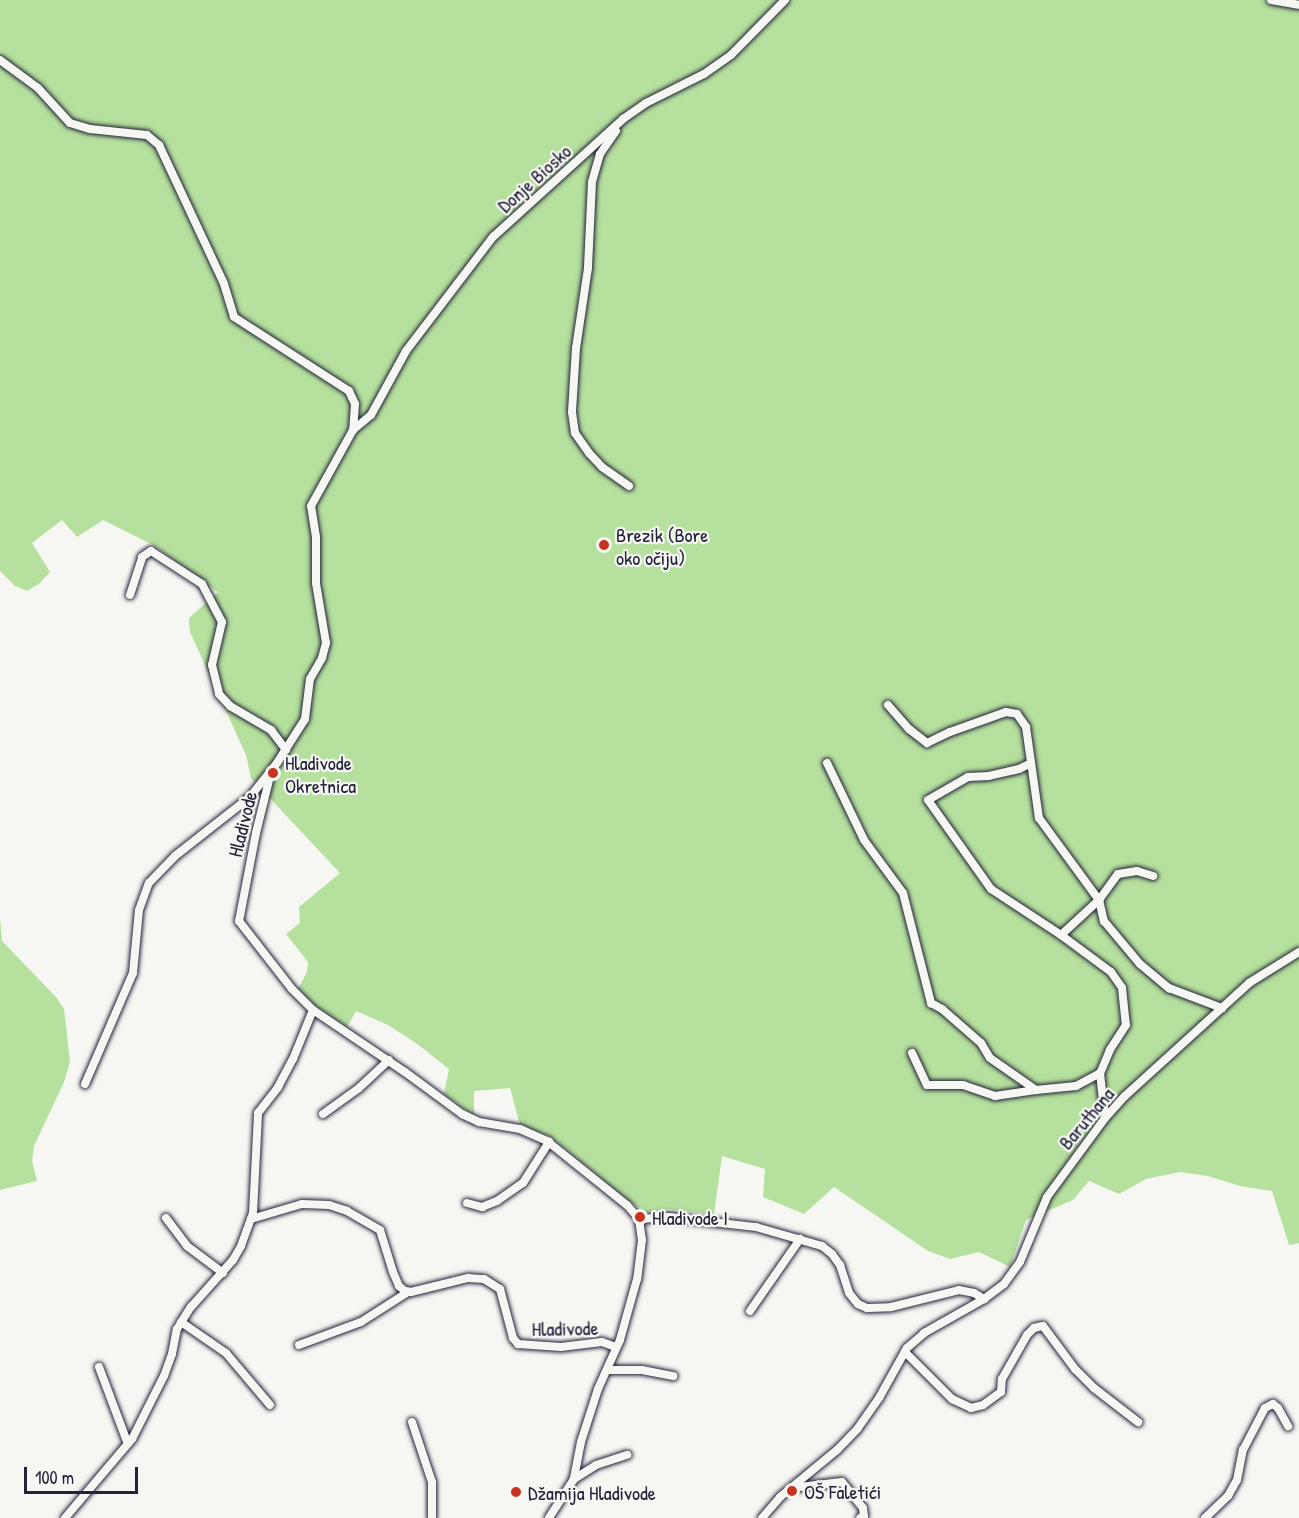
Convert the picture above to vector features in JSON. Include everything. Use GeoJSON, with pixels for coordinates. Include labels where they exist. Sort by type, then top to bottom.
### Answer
{"type":"FeatureCollection","features":[{"type":"Feature","properties":{"kind":"street","name":"Donje Biosko"},"geometry":{"type":"LineString","coordinates":[[353,430],[371,415],[406,351],[493,237],[623,119],[646,103],[705,74],[731,55],[785,0]]}},
{"type":"Feature","properties":{"kind":"street"},"geometry":{"type":"LineString","coordinates":[[1271,0],[1299,5]]}},
{"type":"Feature","properties":{"kind":"street"},"geometry":{"type":"LineString","coordinates":[[0,60],[38,88],[70,123],[90,129],[147,135],[159,145],[224,284],[234,317],[350,391],[355,404],[353,430]]}},
{"type":"Feature","properties":{"kind":"street"},"geometry":{"type":"LineString","coordinates":[[623,119],[600,154],[592,182],[588,268],[576,348],[572,412],[575,433],[589,453],[629,486]]}},
{"type":"Feature","properties":{"kind":"street","name":"Hladivode"},"geometry":{"type":"LineString","coordinates":[[353,430],[311,506],[317,546],[316,583],[325,650],[310,679],[305,719],[272,771],[258,824],[239,921],[247,935],[313,1010],[389,1060],[462,1114],[479,1122],[520,1129],[549,1142],[627,1205],[639,1219],[642,1240],[637,1279],[616,1347],[598,1389],[581,1442],[574,1479],[549,1518]]}},
{"type":"Feature","properties":{"kind":"street"},"geometry":{"type":"LineString","coordinates":[[130,595],[142,557],[152,551],[202,584],[222,622],[212,665],[219,694],[230,706],[271,730],[286,750]]}},
{"type":"Feature","properties":{"kind":"street"},"geometry":{"type":"LineString","coordinates":[[888,705],[909,729],[927,743],[950,732],[1011,712],[1023,721],[1026,727],[1039,818],[1100,900],[1104,921],[1140,964],[1169,988],[1221,1008]]}},
{"type":"Feature","properties":{"kind":"street"},"geometry":{"type":"LineString","coordinates":[[827,763],[864,840],[903,893],[931,1003],[942,1009],[981,1043],[990,1058],[1036,1090]]}},
{"type":"Feature","properties":{"kind":"street"},"geometry":{"type":"LineString","coordinates":[[1031,763],[1019,769],[989,776],[968,777],[928,800],[991,890],[1061,935],[1111,972],[1122,988],[1125,1025],[1100,1073],[1105,1118]]}},
{"type":"Feature","properties":{"kind":"street"},"geometry":{"type":"LineString","coordinates":[[85,1084],[133,973],[139,910],[149,883],[175,855],[250,797],[272,771]]}},
{"type":"Feature","properties":{"kind":"street"},"geometry":{"type":"LineString","coordinates":[[1061,935],[1100,900],[1118,874],[1137,871],[1153,876]]}},
{"type":"Feature","properties":{"kind":"street","name":"Baruthana"},"geometry":{"type":"LineString","coordinates":[[762,1518],[858,1428],[905,1352],[924,1333],[984,1299],[1004,1284],[1014,1272],[1047,1197],[1105,1118],[1156,1065],[1249,983],[1299,952]]}},
{"type":"Feature","properties":{"kind":"street"},"geometry":{"type":"LineString","coordinates":[[65,1518],[128,1444],[164,1376],[181,1322],[222,1273],[241,1246],[251,1219],[258,1113],[278,1087],[313,1010]]}},
{"type":"Feature","properties":{"kind":"street"},"geometry":{"type":"LineString","coordinates":[[912,1053],[927,1085],[963,1085],[995,1096],[1076,1086],[1100,1073]]}},
{"type":"Feature","properties":{"kind":"street"},"geometry":{"type":"LineString","coordinates":[[323,1114],[359,1088],[389,1060]]}},
{"type":"Feature","properties":{"kind":"street"},"geometry":{"type":"LineString","coordinates":[[467,1203],[482,1207],[497,1201],[524,1184],[549,1142]]}},
{"type":"Feature","properties":{"kind":"street"},"geometry":{"type":"LineString","coordinates":[[251,1219],[302,1204],[329,1205],[347,1211],[380,1230],[399,1286],[408,1292],[361,1322],[299,1345]]}},
{"type":"Feature","properties":{"kind":"street"},"geometry":{"type":"LineString","coordinates":[[166,1218],[187,1246],[222,1273]]}},
{"type":"Feature","properties":{"kind":"street"},"geometry":{"type":"LineString","coordinates":[[639,1219],[690,1218],[756,1227],[822,1246],[840,1265],[849,1293],[858,1304],[867,1308],[891,1307],[959,1290],[974,1293],[984,1299]]}},
{"type":"Feature","properties":{"kind":"street"},"geometry":{"type":"LineString","coordinates":[[750,1311],[798,1238]]}},
{"type":"Feature","properties":{"kind":"street","name":"Hladivode"},"geometry":{"type":"LineString","coordinates":[[408,1292],[468,1278],[484,1279],[500,1289],[513,1338],[518,1344],[561,1347],[602,1342],[616,1347]]}},
{"type":"Feature","properties":{"kind":"street"},"geometry":{"type":"LineString","coordinates":[[181,1322],[226,1353],[270,1405]]}},
{"type":"Feature","properties":{"kind":"street"},"geometry":{"type":"LineString","coordinates":[[905,1352],[952,1399],[971,1408],[983,1405],[1001,1392],[1002,1379],[1027,1335],[1034,1328],[1043,1326],[1075,1369],[1094,1388],[1138,1422]]}},
{"type":"Feature","properties":{"kind":"street"},"geometry":{"type":"LineString","coordinates":[[99,1367],[128,1444]]}},
{"type":"Feature","properties":{"kind":"street"},"geometry":{"type":"LineString","coordinates":[[608,1370],[642,1371],[673,1376]]}},
{"type":"Feature","properties":{"kind":"street"},"geometry":{"type":"LineString","coordinates":[[1206,1518],[1215,1511],[1233,1488],[1248,1437],[1265,1408],[1273,1404],[1278,1408],[1288,1426]]}},
{"type":"Feature","properties":{"kind":"street"},"geometry":{"type":"LineString","coordinates":[[412,1422],[432,1482],[432,1518]]}},
{"type":"Feature","properties":{"kind":"street"},"geometry":{"type":"LineString","coordinates":[[574,1479],[596,1465],[627,1455]]}},
{"type":"Feature","properties":{"kind":"street"},"geometry":{"type":"LineString","coordinates":[[792,1488],[842,1482],[863,1508],[864,1516],[860,1518]]}},
{"type":"Feature","properties":{"kind":"green space"},"geometry":{"type":"Polygon","coordinates":[[[0,0],[1299,0],[1299,1243],[1289,1245],[1272,1191],[1180,1172],[1146,1179],[1119,1194],[1089,1181],[1073,1200],[1026,1220],[1010,1267],[979,1252],[950,1259],[928,1251],[834,1187],[804,1214],[763,1197],[765,1169],[722,1156],[714,1214],[669,1209],[646,1212],[550,1136],[520,1125],[510,1088],[474,1091],[474,1115],[444,1094],[449,1069],[416,1043],[388,1025],[356,1011],[347,1027],[314,1005],[298,989],[307,972],[308,962],[286,934],[300,923],[299,907],[340,873],[251,778],[246,755],[190,632],[189,618],[218,592],[155,546],[103,520],[77,537],[62,520],[32,543],[50,572],[39,584],[27,591],[15,586],[0,571],[0,0]]]}},
{"type":"Feature","properties":{"kind":"green space"},"geometry":{"type":"Polygon","coordinates":[[[0,918],[2,941],[56,997],[64,1009],[70,1062],[64,1082],[34,1146],[32,1161],[37,1181],[0,1190],[0,918]]]}},
{"type":"Feature","properties":{"kind":"place","name":"Brezik (Bore oko očiju)"},"geometry":{"type":"Point","coordinates":[604,545]}},
{"type":"Feature","properties":{"kind":"place","name":"Hladivode Okretnica"},"geometry":{"type":"Point","coordinates":[273,773]}},
{"type":"Feature","properties":{"kind":"place","name":"Hladivode I"},"geometry":{"type":"Point","coordinates":[640,1217]}},
{"type":"Feature","properties":{"kind":"place","name":"OŠ Faletići"},"geometry":{"type":"Point","coordinates":[792,1491]}},
{"type":"Feature","properties":{"kind":"place","name":"Džamija Hladivode"},"geometry":{"type":"Point","coordinates":[516,1492]}}]}
